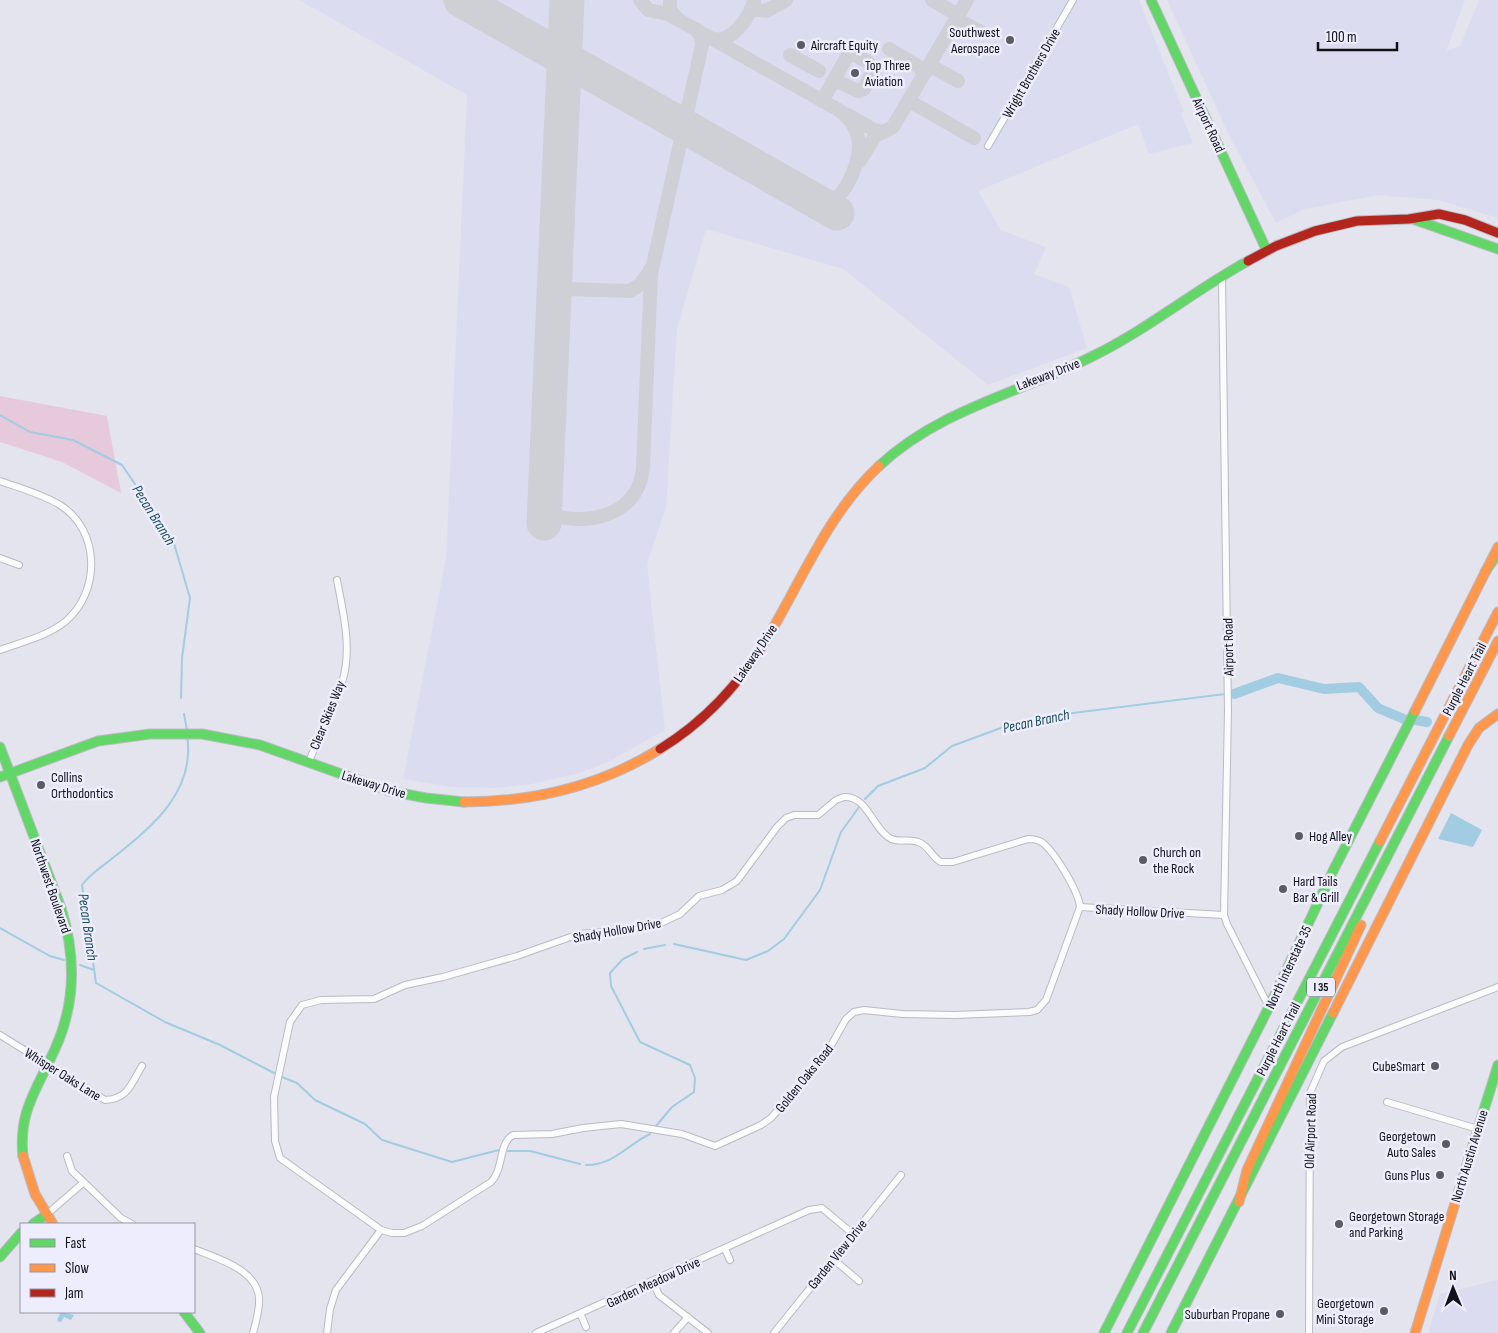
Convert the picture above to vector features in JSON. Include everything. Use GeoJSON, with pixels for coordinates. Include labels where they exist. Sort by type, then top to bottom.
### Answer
{"type":"FeatureCollection","features":[{"type":"Feature","properties":{"kind":"main road","name":"Airport Road"},"geometry":{"type":"LineString","coordinates":[[1151,0],[1266,250]]}},
{"type":"Feature","properties":{"kind":"main road","name":"Lakeway Drive"},"geometry":{"type":"LineString","coordinates":[[0,778],[100,740],[177,733],[200,734],[264,746],[387,791],[424,799],[456,803],[499,802],[554,795],[596,781],[643,760],[674,740],[699,721],[722,699],[746,671],[761,649],[804,565],[836,512],[861,483],[889,456],[946,417],[973,404],[1090,358],[1123,341],[1266,250],[1306,232],[1341,222],[1376,218],[1413,219],[1432,214],[1452,218],[1498,233]]}},
{"type":"Feature","properties":{"kind":"main road","name":"Lakeway Drive"},"geometry":{"type":"LineString","coordinates":[[1413,219],[1431,228],[1465,236],[1498,249]]}},
{"type":"Feature","properties":{"kind":"main road","name":"North Interstate 35"},"geometry":{"type":"LineString","coordinates":[[1104,1333],[1269,1007],[1333,871],[1498,547]]}},
{"type":"Feature","properties":{"kind":"main road"},"geometry":{"type":"LineString","coordinates":[[1485,572],[1498,553]]}},
{"type":"Feature","properties":{"kind":"main road","name":"Purple Heart Trail"},"geometry":{"type":"LineString","coordinates":[[1127,1333],[1498,612]]}},
{"type":"Feature","properties":{"kind":"main road","name":"Purple Heart Trail"},"geometry":{"type":"LineString","coordinates":[[1143,1333],[1498,641]]}},
{"type":"Feature","properties":{"kind":"main road"},"geometry":{"type":"LineString","coordinates":[[1171,1333],[1239,1202],[1468,745],[1479,728],[1498,714]]}},
{"type":"Feature","properties":{"kind":"main road","name":"Northwest Boulevard"},"geometry":{"type":"LineString","coordinates":[[0,747],[63,913],[71,951],[72,984],[68,1011],[59,1043],[28,1103],[22,1144],[29,1183],[52,1223]]}},
{"type":"Feature","properties":{"kind":"main road"},"geometry":{"type":"LineString","coordinates":[[1239,1202],[1246,1170],[1395,851],[1398,837]]}},
{"type":"Feature","properties":{"kind":"main road","name":"North Austin Avenue"},"geometry":{"type":"LineString","coordinates":[[1415,1333],[1498,1065]]}},
{"type":"Feature","properties":{"kind":"main road"},"geometry":{"type":"LineString","coordinates":[[35,1223],[46,1215]]}},
{"type":"Feature","properties":{"kind":"main road"},"geometry":{"type":"LineString","coordinates":[[0,1257],[20,1234]]}},
{"type":"Feature","properties":{"kind":"main road"},"geometry":{"type":"LineString","coordinates":[[185,1313],[200,1333]]}},
{"type":"Feature","properties":{"kind":"street","name":"Wright Brothers Drive"},"geometry":{"type":"LineString","coordinates":[[988,146],[1073,0]]}},
{"type":"Feature","properties":{"kind":"street","name":"Airport Road"},"geometry":{"type":"LineString","coordinates":[[1222,278],[1228,712],[1224,915],[1269,1007]]}},
{"type":"Feature","properties":{"kind":"street"},"geometry":{"type":"LineString","coordinates":[[0,480],[44,497],[68,511],[83,531],[92,559],[91,579],[85,597],[66,620],[46,633],[0,650]]}},
{"type":"Feature","properties":{"kind":"street"},"geometry":{"type":"LineString","coordinates":[[0,558],[19,565]]}},
{"type":"Feature","properties":{"kind":"street","name":"Clear Skies Way"},"geometry":{"type":"LineString","coordinates":[[309,761],[343,679],[346,654],[345,625],[337,580]]}},
{"type":"Feature","properties":{"kind":"street","name":"Shady Hollow Drive"},"geometry":{"type":"LineString","coordinates":[[380,1230],[286,1162],[277,1151],[274,1125],[276,1088],[290,1022],[297,1009],[315,1001],[378,998],[404,984],[442,977],[516,957],[579,934],[625,930],[661,923],[680,914],[699,896],[722,890],[737,881],[777,827],[786,818],[794,815],[818,815],[840,798],[856,799],[887,836],[896,841],[919,842],[927,847],[937,860],[945,863],[1023,840],[1038,840],[1046,846],[1068,878],[1078,895],[1080,907],[1224,915]]}},
{"type":"Feature","properties":{"kind":"street","name":"Golden Oaks Road"},"geometry":{"type":"LineString","coordinates":[[380,1230],[397,1233],[422,1226],[492,1182],[499,1173],[507,1140],[513,1134],[552,1134],[621,1124],[682,1134],[708,1144],[720,1145],[761,1125],[774,1115],[824,1058],[846,1019],[854,1012],[864,1010],[902,1014],[955,1015],[1037,1010],[1046,1000],[1080,907]]}},
{"type":"Feature","properties":{"kind":"street","name":"Old Airport Road"},"geometry":{"type":"LineString","coordinates":[[1309,1333],[1310,1093],[1324,1061],[1342,1047],[1498,988]]}},
{"type":"Feature","properties":{"kind":"street","name":"Whisper Oaks Lane"},"geometry":{"type":"LineString","coordinates":[[0,1035],[105,1100],[114,1100],[125,1094],[142,1066]]}},
{"type":"Feature","properties":{"kind":"street"},"geometry":{"type":"LineString","coordinates":[[1387,1102],[1478,1129]]}},
{"type":"Feature","properties":{"kind":"street"},"geometry":{"type":"LineString","coordinates":[[68,1156],[72,1171],[83,1183],[121,1218],[130,1223]]}},
{"type":"Feature","properties":{"kind":"street","name":"Garden View Drive"},"geometry":{"type":"LineString","coordinates":[[774,1333],[901,1175]]}},
{"type":"Feature","properties":{"kind":"street"},"geometry":{"type":"LineString","coordinates":[[46,1215],[83,1183]]}},
{"type":"Feature","properties":{"kind":"street","name":"Garden Meadow Drive"},"geometry":{"type":"LineString","coordinates":[[536,1333],[816,1208],[826,1211],[853,1234]]}},
{"type":"Feature","properties":{"kind":"street"},"geometry":{"type":"LineString","coordinates":[[327,1333],[330,1309],[336,1290],[380,1230]]}},
{"type":"Feature","properties":{"kind":"street"},"geometry":{"type":"LineString","coordinates":[[195,1249],[238,1268],[253,1281],[259,1299],[253,1333]]}},
{"type":"Feature","properties":{"kind":"street"},"geometry":{"type":"LineString","coordinates":[[725,1249],[730,1260]]}},
{"type":"Feature","properties":{"kind":"street"},"geometry":{"type":"LineString","coordinates":[[833,1259],[859,1281]]}},
{"type":"Feature","properties":{"kind":"street"},"geometry":{"type":"LineString","coordinates":[[653,1282],[659,1295],[708,1333]]}},
{"type":"Feature","properties":{"kind":"street"},"geometry":{"type":"LineString","coordinates":[[580,1314],[586,1327]]}},
{"type":"Feature","properties":{"kind":"street"},"geometry":{"type":"LineString","coordinates":[[674,1333],[688,1317]]}},
{"type":"Feature","properties":{"kind":"shaded area"},"geometry":{"type":"Polygon","coordinates":[[[299,0],[1139,0],[1184,112],[1181,113],[1193,143],[1149,154],[1138,124],[978,191],[1001,230],[1046,247],[1034,274],[1069,287],[1087,348],[988,385],[843,269],[706,229],[677,329],[666,508],[647,564],[665,730],[608,762],[579,773],[532,784],[495,788],[453,787],[403,779],[446,558],[467,95],[299,0]]]}},
{"type":"Feature","properties":{"kind":"shaded area"},"geometry":{"type":"Polygon","coordinates":[[[1167,0],[1465,0],[1446,51],[1460,46],[1479,0],[1498,0],[1498,218],[1438,200],[1379,195],[1305,209],[1276,223],[1229,135],[1167,0]]]}},
{"type":"Feature","properties":{"kind":"shaded area"},"geometry":{"type":"Polygon","coordinates":[[[0,396],[107,416],[121,493],[62,462],[0,442],[0,396]]]}},
{"type":"Feature","properties":{"kind":"shaded area"},"geometry":{"type":"Polygon","coordinates":[[[1498,1280],[1498,1333],[1428,1333],[1440,1294],[1498,1280]]]}},
{"type":"Feature","properties":{"kind":"water"},"geometry":{"type":"Polygon","coordinates":[[[1451,813],[1482,830],[1473,847],[1438,839],[1451,813]]]}},
{"type":"Feature","properties":{"kind":"water"},"geometry":{"type":"Polygon","coordinates":[[[60,1313],[74,1315],[71,1320],[64,1317],[61,1322],[57,1320],[60,1313]]]}},
{"type":"Feature","properties":{"kind":"waterway","name":"Pecan Branch"},"geometry":{"type":"LineString","coordinates":[[0,415],[30,432],[73,440],[122,465],[173,540],[190,598],[182,658],[181,698]]}},
{"type":"Feature","properties":{"kind":"waterway","name":"Pecan Branch"},"geometry":{"type":"LineString","coordinates":[[1234,694],[1278,678],[1324,689],[1359,687],[1378,708],[1404,719]]}},
{"type":"Feature","properties":{"kind":"waterway","name":"Pecan Branch"},"geometry":{"type":"LineString","coordinates":[[865,799],[878,786],[925,768],[952,746],[1009,725],[1049,716],[1225,694]]}},
{"type":"Feature","properties":{"kind":"waterway","name":"Pecan Branch"},"geometry":{"type":"LineString","coordinates":[[184,714],[187,730]]}},
{"type":"Feature","properties":{"kind":"waterway","name":"Pecan Branch"},"geometry":{"type":"LineString","coordinates":[[1415,720],[1427,722]]}},
{"type":"Feature","properties":{"kind":"waterway","name":"Pecan Branch"},"geometry":{"type":"LineString","coordinates":[[187,735],[188,755],[185,773],[178,790],[168,805],[157,820],[82,885],[96,983],[165,1022],[220,1045],[274,1073]]}},
{"type":"Feature","properties":{"kind":"waterway","name":"Pecan Branch"},"geometry":{"type":"LineString","coordinates":[[674,944],[746,960],[768,951],[784,939],[820,890],[841,832],[859,807]]}},
{"type":"Feature","properties":{"kind":"waterway"},"geometry":{"type":"LineString","coordinates":[[0,928],[50,956],[64,960]]}},
{"type":"Feature","properties":{"kind":"waterway","name":"Pecan Branch"},"geometry":{"type":"LineString","coordinates":[[644,949],[665,945]]}},
{"type":"Feature","properties":{"kind":"waterway","name":"Pecan Branch"},"geometry":{"type":"LineString","coordinates":[[637,952],[623,959],[610,973],[611,986],[640,1042],[690,1065],[695,1078],[694,1092],[672,1107],[656,1126]]}},
{"type":"Feature","properties":{"kind":"waterway"},"geometry":{"type":"LineString","coordinates":[[80,965],[94,970]]}},
{"type":"Feature","properties":{"kind":"waterway","name":"Pecan Branch"},"geometry":{"type":"LineString","coordinates":[[282,1077],[297,1083],[315,1100],[365,1124],[382,1140],[452,1162],[499,1150]]}},
{"type":"Feature","properties":{"kind":"waterway","name":"Pecan Branch"},"geometry":{"type":"LineString","coordinates":[[586,1165],[605,1162],[650,1134]]}},
{"type":"Feature","properties":{"kind":"waterway","name":"Pecan Branch"},"geometry":{"type":"LineString","coordinates":[[508,1151],[530,1151],[580,1164]]}},
{"type":"Feature","properties":{"kind":"taxiway"},"geometry":{"type":"LineString","coordinates":[[640,0],[648,10],[668,14],[837,109],[847,117],[853,126],[859,144],[856,165],[840,195],[826,207]]}},
{"type":"Feature","properties":{"kind":"taxiway"},"geometry":{"type":"LineString","coordinates":[[670,0],[670,10],[677,18]]}},
{"type":"Feature","properties":{"kind":"taxiway"},"geometry":{"type":"LineString","coordinates":[[714,39],[721,39],[734,33],[745,20],[754,0]]}},
{"type":"Feature","properties":{"kind":"taxiway"},"geometry":{"type":"LineString","coordinates":[[751,9],[766,11],[786,0]]}},
{"type":"Feature","properties":{"kind":"taxiway"},"geometry":{"type":"LineString","coordinates":[[932,0],[958,15]]}},
{"type":"Feature","properties":{"kind":"taxiway"},"geometry":{"type":"LineString","coordinates":[[860,161],[875,136],[893,127],[967,0]]}},
{"type":"Feature","properties":{"kind":"taxiway"},"geometry":{"type":"LineString","coordinates":[[956,19],[981,32]]}},
{"type":"Feature","properties":{"kind":"taxiway"},"geometry":{"type":"LineString","coordinates":[[544,513],[576,519],[592,518],[607,514],[620,508],[631,498],[639,484],[643,467],[651,274],[702,45],[701,37],[696,29]]}},
{"type":"Feature","properties":{"kind":"taxiway"},"geometry":{"type":"LineString","coordinates":[[889,49],[926,71]]}},
{"type":"Feature","properties":{"kind":"taxiway"},"geometry":{"type":"LineString","coordinates":[[822,101],[848,55],[851,53],[868,62]]}},
{"type":"Feature","properties":{"kind":"taxiway"},"geometry":{"type":"LineString","coordinates":[[790,55],[819,71]]}},
{"type":"Feature","properties":{"kind":"taxiway"},"geometry":{"type":"LineString","coordinates":[[929,65],[958,81]]}},
{"type":"Feature","properties":{"kind":"taxiway"},"geometry":{"type":"LineString","coordinates":[[834,80],[858,91],[864,89],[870,77]]}},
{"type":"Feature","properties":{"kind":"taxiway"},"geometry":{"type":"LineString","coordinates":[[909,101],[974,138]]}},
{"type":"Feature","properties":{"kind":"taxiway"},"geometry":{"type":"LineString","coordinates":[[848,115],[874,130],[884,132]]}},
{"type":"Feature","properties":{"kind":"taxiway"},"geometry":{"type":"LineString","coordinates":[[555,274],[559,285],[566,289],[630,291],[641,284],[651,269]]}},
{"type":"Feature","properties":{"kind":"taxiway"},"geometry":{"type":"LineString","coordinates":[[553,305],[557,294],[566,289]]}},
{"type":"Feature","properties":{"kind":"runway"},"geometry":{"type":"LineString","coordinates":[[461,0],[837,213]]}},
{"type":"Feature","properties":{"kind":"runway"},"geometry":{"type":"LineString","coordinates":[[544,523],[567,0]]}},
{"type":"Feature","properties":{"kind":"traffic: fast"},"geometry":{"type":"LineString","coordinates":[[1151,0],[1266,249]]}},
{"type":"Feature","properties":{"kind":"traffic: fast"},"geometry":{"type":"LineString","coordinates":[[1413,219],[1498,249]]}},
{"type":"Feature","properties":{"kind":"traffic: fast"},"geometry":{"type":"LineString","coordinates":[[879,466],[903,446],[954,416],[1065,369],[1113,345],[1248,261]]}},
{"type":"Feature","properties":{"kind":"traffic: fast"},"geometry":{"type":"LineString","coordinates":[[1485,572],[1498,553]]}},
{"type":"Feature","properties":{"kind":"traffic: fast"},"geometry":{"type":"LineString","coordinates":[[1104,1333],[1269,1007],[1333,871],[1415,711]]}},
{"type":"Feature","properties":{"kind":"traffic: fast"},"geometry":{"type":"LineString","coordinates":[[0,777],[98,741],[150,734],[202,734],[260,745],[389,791],[426,798],[464,802]]}},
{"type":"Feature","properties":{"kind":"traffic: fast"},"geometry":{"type":"LineString","coordinates":[[1143,1333],[1449,736]]}},
{"type":"Feature","properties":{"kind":"traffic: fast"},"geometry":{"type":"LineString","coordinates":[[0,747],[61,908],[69,944],[72,979],[67,1014],[62,1032],[26,1113],[22,1140],[23,1156]]}},
{"type":"Feature","properties":{"kind":"traffic: fast"},"geometry":{"type":"LineString","coordinates":[[1127,1333],[1380,841]]}},
{"type":"Feature","properties":{"kind":"traffic: fast"},"geometry":{"type":"LineString","coordinates":[[1171,1333],[1333,1013]]}},
{"type":"Feature","properties":{"kind":"traffic: fast"},"geometry":{"type":"LineString","coordinates":[[1477,1132],[1498,1065]]}},
{"type":"Feature","properties":{"kind":"traffic: fast"},"geometry":{"type":"LineString","coordinates":[[34,1223],[46,1215]]}},
{"type":"Feature","properties":{"kind":"traffic: fast"},"geometry":{"type":"LineString","coordinates":[[0,1257],[20,1234]]}},
{"type":"Feature","properties":{"kind":"traffic: fast"},"geometry":{"type":"LineString","coordinates":[[185,1313],[200,1333]]}},
{"type":"Feature","properties":{"kind":"traffic: slow"},"geometry":{"type":"LineString","coordinates":[[769,635],[831,525],[845,504],[879,466]]}},
{"type":"Feature","properties":{"kind":"traffic: slow"},"geometry":{"type":"LineString","coordinates":[[1415,711],[1498,547]]}},
{"type":"Feature","properties":{"kind":"traffic: slow"},"geometry":{"type":"LineString","coordinates":[[1380,841],[1498,612]]}},
{"type":"Feature","properties":{"kind":"traffic: slow"},"geometry":{"type":"LineString","coordinates":[[1449,736],[1498,641]]}},
{"type":"Feature","properties":{"kind":"traffic: slow"},"geometry":{"type":"LineString","coordinates":[[1333,1013],[1468,745],[1479,728],[1498,714]]}},
{"type":"Feature","properties":{"kind":"traffic: slow"},"geometry":{"type":"LineString","coordinates":[[464,802],[516,799],[566,789],[614,773],[660,749]]}},
{"type":"Feature","properties":{"kind":"traffic: slow"},"geometry":{"type":"LineString","coordinates":[[1239,1202],[1247,1170],[1361,925]]}},
{"type":"Feature","properties":{"kind":"traffic: slow"},"geometry":{"type":"LineString","coordinates":[[1415,1333],[1477,1132]]}},
{"type":"Feature","properties":{"kind":"traffic: slow"},"geometry":{"type":"LineString","coordinates":[[23,1156],[35,1194],[52,1223]]}},
{"type":"Feature","properties":{"kind":"traffic: jam"},"geometry":{"type":"LineString","coordinates":[[1248,261],[1276,246],[1315,231],[1357,221],[1409,219],[1439,214],[1465,220],[1498,233]]}},
{"type":"Feature","properties":{"kind":"traffic: jam"},"geometry":{"type":"LineString","coordinates":[[660,749],[693,726],[722,699],[747,668],[769,635]]}},
{"type":"Feature","properties":{"kind":"place","name":"Southwest Aerospace"},"geometry":{"type":"Point","coordinates":[1010,40]}},
{"type":"Feature","properties":{"kind":"place","name":"Aircraft Equity"},"geometry":{"type":"Point","coordinates":[801,45]}},
{"type":"Feature","properties":{"kind":"place","name":"Top Three Aviation"},"geometry":{"type":"Point","coordinates":[855,73]}},
{"type":"Feature","properties":{"kind":"place","name":"Collins Orthodontics"},"geometry":{"type":"Point","coordinates":[41,785]}},
{"type":"Feature","properties":{"kind":"place","name":"Hog Alley"},"geometry":{"type":"Point","coordinates":[1299,836]}},
{"type":"Feature","properties":{"kind":"place","name":"Church on the Rock"},"geometry":{"type":"Point","coordinates":[1143,860]}},
{"type":"Feature","properties":{"kind":"place","name":"Hard Tails Bar & Grill"},"geometry":{"type":"Point","coordinates":[1283,889]}},
{"type":"Feature","properties":{"kind":"place","name":"CubeSmart"},"geometry":{"type":"Point","coordinates":[1435,1066]}},
{"type":"Feature","properties":{"kind":"place","name":"Georgetown Auto Sales"},"geometry":{"type":"Point","coordinates":[1446,1144]}},
{"type":"Feature","properties":{"kind":"place","name":"Guns Plus"},"geometry":{"type":"Point","coordinates":[1440,1175]}},
{"type":"Feature","properties":{"kind":"place","name":"Georgetown Storage and Parking"},"geometry":{"type":"Point","coordinates":[1339,1224]}},
{"type":"Feature","properties":{"kind":"place","name":"Georgetown Mini Storage"},"geometry":{"type":"Point","coordinates":[1384,1311]}},
{"type":"Feature","properties":{"kind":"place","name":"Suburban Propane"},"geometry":{"type":"Point","coordinates":[1280,1314]}}]}
